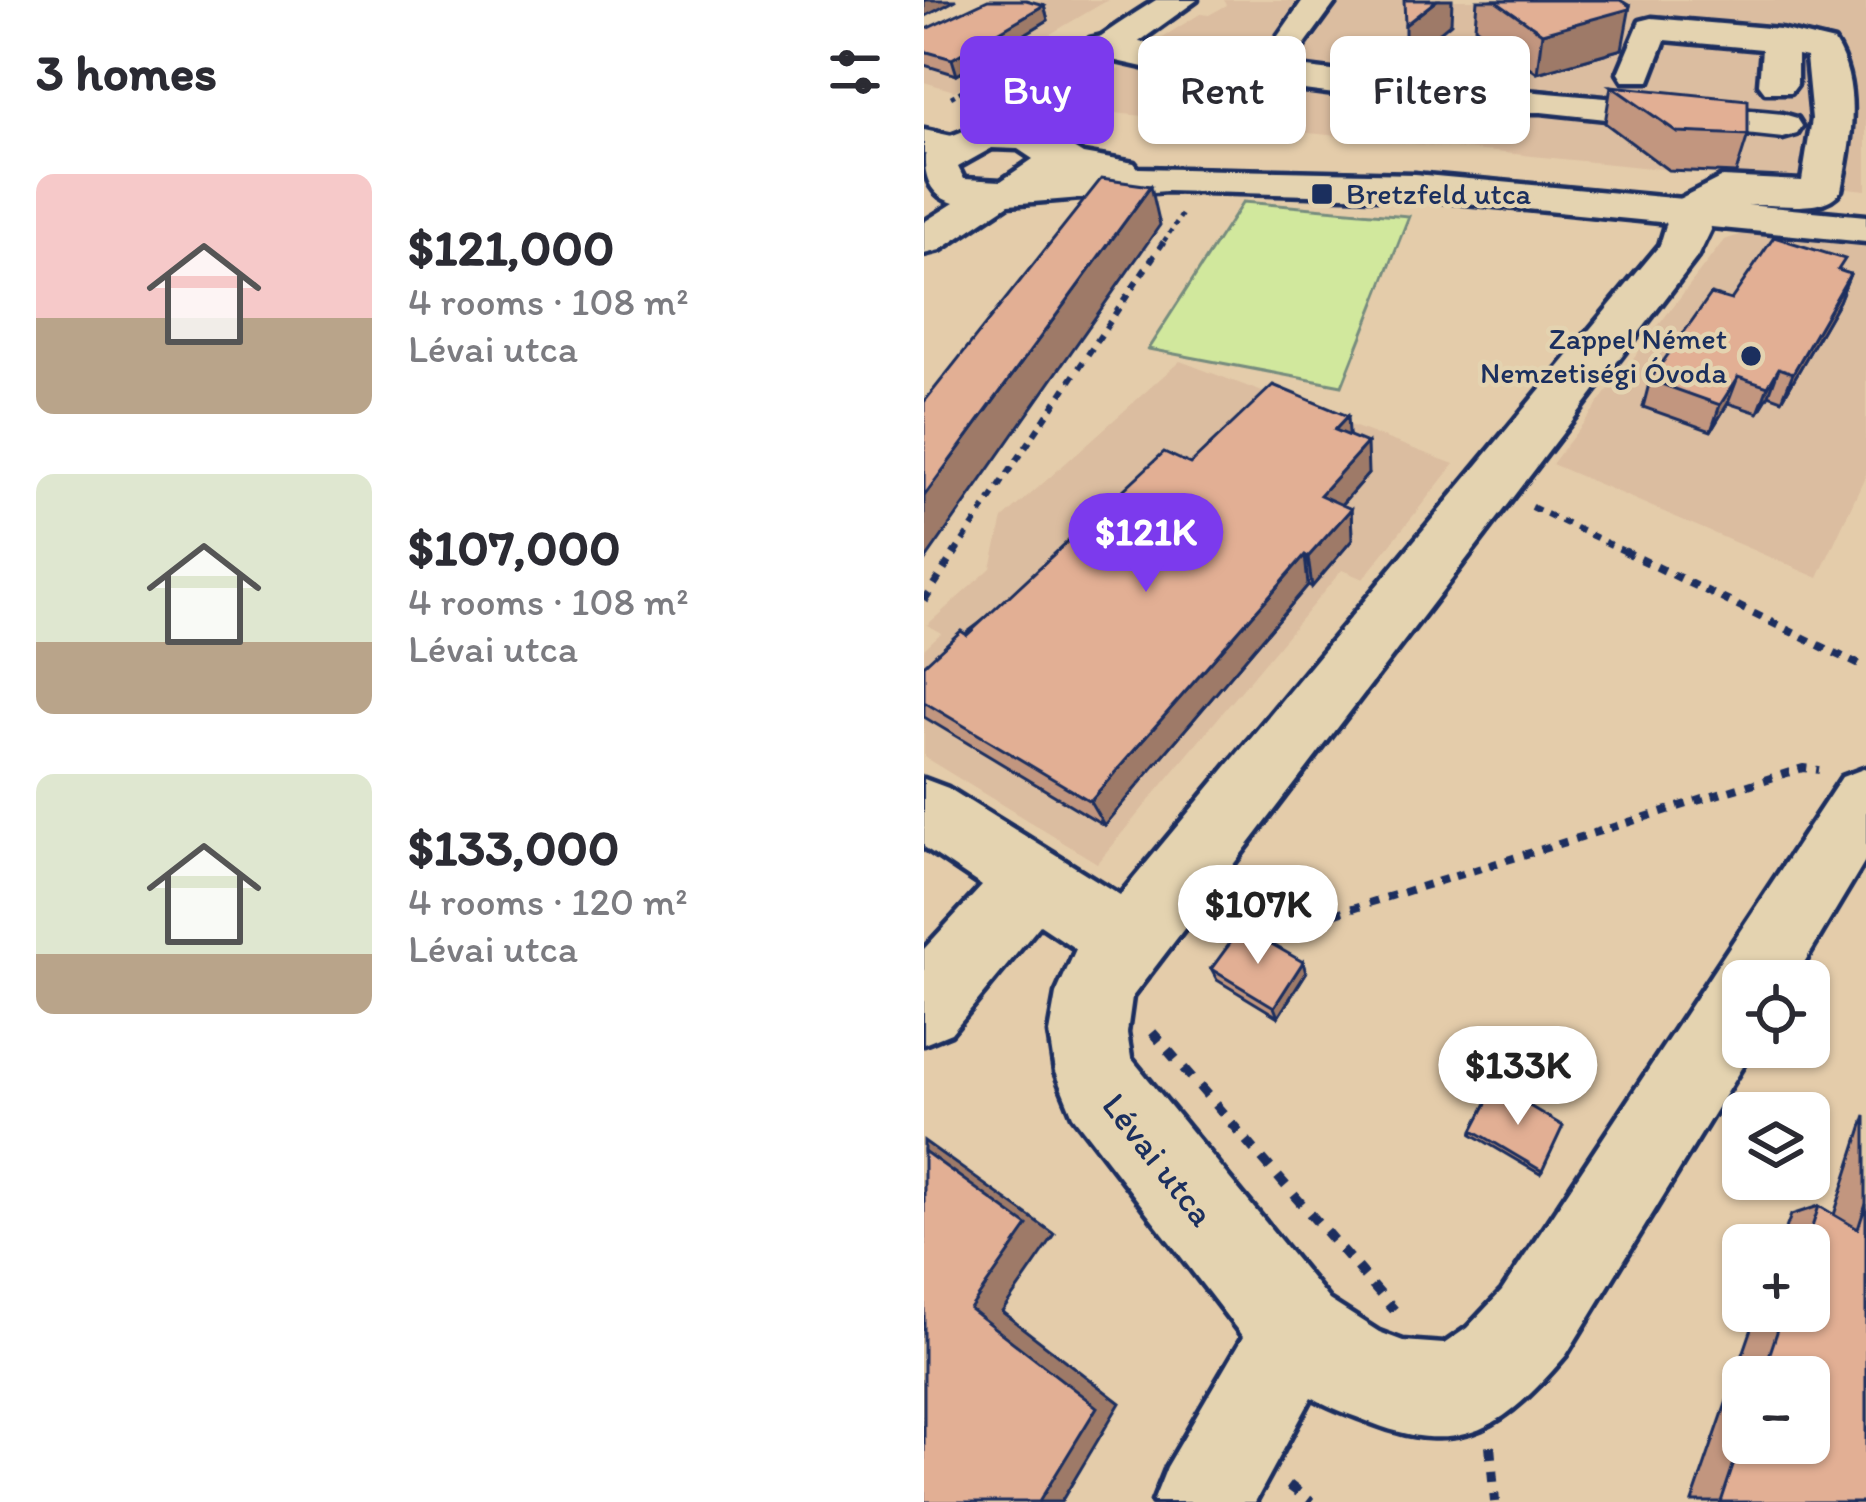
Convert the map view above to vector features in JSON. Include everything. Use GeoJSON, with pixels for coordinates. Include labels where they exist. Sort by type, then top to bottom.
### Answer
{"type":"FeatureCollection","features":[{"type":"Feature","properties":{"kind":"main road"},"geometry":{"type":"LineString","coordinates":[[1114,42],[1180,0]]}},
{"type":"Feature","properties":{"kind":"main road"},"geometry":{"type":"LineString","coordinates":[[1293,36],[1319,0]]}},
{"type":"Feature","properties":{"kind":"main road"},"geometry":{"type":"LineString","coordinates":[[1636,73],[1638,20],[1780,40],[1821,50],[1828,64],[1830,141],[1820,190],[1810,194],[1722,190],[1688,211]]}},
{"type":"Feature","properties":{"kind":"main road"},"geometry":{"type":"LineString","coordinates":[[1731,84],[1778,89],[1780,40]]}},
{"type":"Feature","properties":{"kind":"main road"},"geometry":{"type":"LineString","coordinates":[[1541,101],[1567,85],[1620,71],[1683,78]]}},
{"type":"Feature","properties":{"kind":"main road"},"geometry":{"type":"LineString","coordinates":[[1306,77],[1474,101],[1541,101],[1783,126]]}},
{"type":"Feature","properties":{"kind":"main road"},"geometry":{"type":"LineString","coordinates":[[941,163],[1018,137],[1179,188]]}},
{"type":"Feature","properties":{"kind":"main road"},"geometry":{"type":"LineString","coordinates":[[941,163],[968,144]]}},
{"type":"Feature","properties":{"kind":"main road"},"geometry":{"type":"LineString","coordinates":[[924,241],[1005,192],[1040,177],[1052,162],[1045,144]]}},
{"type":"Feature","properties":{"kind":"main road"},"geometry":{"type":"LineString","coordinates":[[941,163],[959,192],[1414,186],[1866,229]]}},
{"type":"Feature","properties":{"kind":"main road","name":"Lévai utca"},"geometry":{"type":"LineString","coordinates":[[1456,1392],[1403,1388],[1351,1368],[1297,1333],[1101,1088],[1088,1054],[1086,1016],[1100,978],[1153,923],[1681,248],[1688,211]]}},
{"type":"Feature","properties":{"kind":"main road"},"geometry":{"type":"LineString","coordinates":[[1761,960],[1845,784]]}},
{"type":"Feature","properties":{"kind":"main road"},"geometry":{"type":"LineString","coordinates":[[924,809],[1033,880],[1153,923]]}},
{"type":"Feature","properties":{"kind":"main road"},"geometry":{"type":"LineString","coordinates":[[924,1006],[1033,880]]}},
{"type":"Feature","properties":{"kind":"main road"},"geometry":{"type":"LineString","coordinates":[[1456,1392],[1500,1361],[1534,1322],[1722,1027]]}},
{"type":"Feature","properties":{"kind":"main road"},"geometry":{"type":"LineString","coordinates":[[1202,1502],[1297,1333]]}},
{"type":"Feature","properties":{"kind":"path"},"geometry":{"type":"LineString","coordinates":[[951,97],[960,92]]}},
{"type":"Feature","properties":{"kind":"path"},"geometry":{"type":"LineString","coordinates":[[924,601],[1179,188]]}},
{"type":"Feature","properties":{"kind":"path"},"geometry":{"type":"LineString","coordinates":[[1490,487],[1866,668]]}},
{"type":"Feature","properties":{"kind":"path"},"geometry":{"type":"LineString","coordinates":[[1153,923],[1218,890],[1280,923],[1328,916],[1803,768],[1845,784]]}},
{"type":"Feature","properties":{"kind":"path"},"geometry":{"type":"LineString","coordinates":[[1145,1012],[1149,1029],[1388,1303],[1456,1392],[1488,1422],[1495,1502]]}},
{"type":"Feature","properties":{"kind":"shaded area"},"geometry":{"type":"Polygon","coordinates":[[[1007,0],[1108,0],[1047,36],[960,36],[960,87],[954,91],[924,82],[924,47],[1007,0]]]}},
{"type":"Feature","properties":{"kind":"shaded area"},"geometry":{"type":"Polygon","coordinates":[[[1224,0],[1866,0],[1866,190],[1417,144],[1530,144],[1530,36],[1330,36],[1330,135],[1306,133],[1306,36],[1164,36],[1200,14],[1209,15],[1227,5],[1224,0]]]}},
{"type":"Feature","properties":{"kind":"shaded area"},"geometry":{"type":"Polygon","coordinates":[[[1138,60],[1138,115],[1114,113],[1114,70],[1138,60]]]}},
{"type":"Feature","properties":{"kind":"shaded area","name":"Zappel Német Nemzetiségi Óvoda"},"geometry":{"type":"Polygon","coordinates":[[[1746,233],[1866,247],[1866,474],[1818,578],[1552,464],[1724,240],[1746,233]]]}},
{"type":"Feature","properties":{"kind":"shaded area"},"geometry":{"type":"Polygon","coordinates":[[[1180,361],[1454,464],[1363,579],[1342,570],[1097,863],[924,757],[924,649],[941,633],[927,625],[991,568],[1003,519],[1180,361]]]}},
{"type":"Feature","properties":{"kind":"green space"},"geometry":{"type":"Polygon","coordinates":[[[1243,202],[1409,216],[1342,386],[1148,349],[1243,202]]]}},
{"type":"Feature","properties":{"kind":"building"},"geometry":{"type":"Polygon","coordinates":[[[988,0],[1044,5],[991,36],[960,36],[960,54],[952,59],[924,51],[924,30],[988,0]]]}},
{"type":"Feature","properties":{"kind":"building"},"geometry":{"type":"Polygon","coordinates":[[[1404,0],[1437,0],[1405,25],[1404,0]]]}},
{"type":"Feature","properties":{"kind":"building"},"geometry":{"type":"Polygon","coordinates":[[[1495,0],[1620,0],[1630,6],[1542,33],[1495,0]]]}},
{"type":"Feature","properties":{"kind":"building"},"geometry":{"type":"Polygon","coordinates":[[[1611,86],[1748,100],[1748,135],[1677,132],[1611,86]]]}},
{"type":"Feature","properties":{"kind":"building"},"geometry":{"type":"Polygon","coordinates":[[[1101,179],[1151,186],[924,496],[924,402],[1101,179]]]}},
{"type":"Feature","properties":{"kind":"building"},"geometry":{"type":"Polygon","coordinates":[[[1774,237],[1845,259],[1838,270],[1850,274],[1793,373],[1779,368],[1768,387],[1738,377],[1720,405],[1650,380],[1711,294],[1731,300],[1774,237]]]}},
{"type":"Feature","properties":{"kind":"building"},"geometry":{"type":"Polygon","coordinates":[[[1273,385],[1348,416],[1335,430],[1367,443],[1320,495],[1351,509],[1305,555],[1090,801],[924,702],[924,665],[961,631],[967,635],[1164,452],[1190,464],[1273,385]]]}},
{"type":"Feature","properties":{"kind":"building"},"geometry":{"type":"Polygon","coordinates":[[[1242,927],[1303,962],[1274,1007],[1211,969],[1242,927]]]}},
{"type":"Feature","properties":{"kind":"building"},"geometry":{"type":"Polygon","coordinates":[[[1496,1086],[1563,1126],[1542,1171],[1473,1130],[1496,1086]]]}},
{"type":"Feature","properties":{"kind":"building"},"geometry":{"type":"Polygon","coordinates":[[[924,1151],[1028,1226],[970,1309],[1097,1407],[1039,1502],[924,1502],[924,1151]]]}},
{"type":"Feature","properties":{"kind":"building"},"geometry":{"type":"Polygon","coordinates":[[[1866,1204],[1866,1502],[1721,1502],[1734,1464],[1830,1464],[1830,1356],[1769,1356],[1777,1332],[1830,1332],[1830,1224],[1813,1224],[1819,1206],[1858,1229],[1866,1204]]]}},
{"type":"Feature","properties":{"kind":"place","name":"Bretzfeld utca"},"geometry":{"type":"Point","coordinates":[1322,194]}},
{"type":"Feature","properties":{"kind":"place","name":"Zappel Német Nemzetiségi Óvoda"},"geometry":{"type":"Point","coordinates":[1751,356]}}]}
